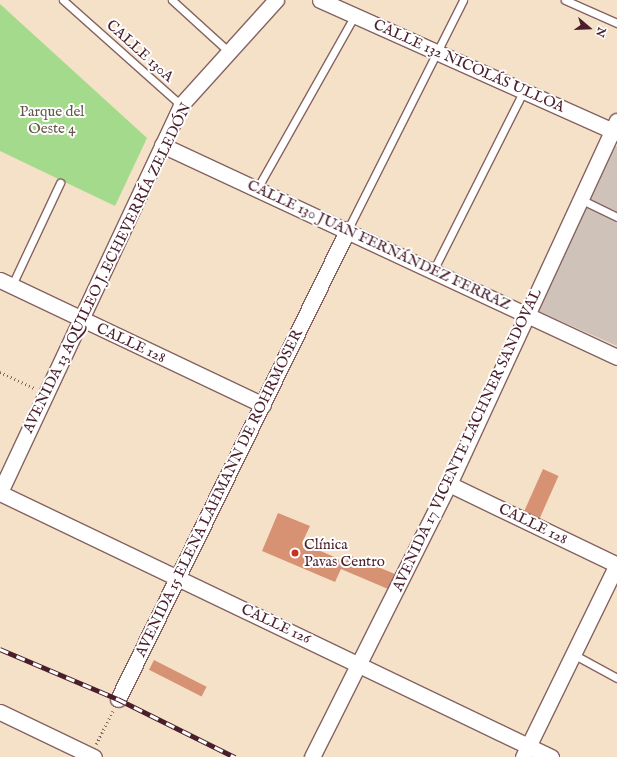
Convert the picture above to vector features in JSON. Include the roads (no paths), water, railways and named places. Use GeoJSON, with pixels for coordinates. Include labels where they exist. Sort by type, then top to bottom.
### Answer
{"type":"FeatureCollection","features":[{"type":"Feature","properties":{"kind":"street","name":"AVENIDA 13 AQUILEO J. ECHEVERRÍA ZELEDÓN"},"geometry":{"type":"LineString","coordinates":[[0,492],[181,105],[228,51],[276,0]]}},
{"type":"Feature","properties":{"kind":"street","name":"CALLE 132 NICOLÁS ULLOA"},"geometry":{"type":"LineString","coordinates":[[320,0],[439,51],[524,90],[615,128]]}},
{"type":"Feature","properties":{"kind":"street","name":"AVENIDA 17 VICENTE LACHNER SANDOVAL"},"geometry":{"type":"LineString","coordinates":[[312,757],[361,664],[449,484],[580,199],[615,128]]}},
{"type":"Feature","properties":{"kind":"street","name":"CALLE 130 JUAN FERNÁNDEZ FERRAZ"},"geometry":{"type":"LineString","coordinates":[[162,145],[348,228],[526,315],[617,357]]}},
{"type":"Feature","properties":{"kind":"street","name":"AVENIDA 15 ELENA LAHMANN DE ROHRMOSER"},"geometry":{"type":"LineString","coordinates":[[118,700],[348,228]]}},
{"type":"Feature","properties":{"kind":"street","name":"CALLE 128"},"geometry":{"type":"LineString","coordinates":[[6,283],[263,405]]}},
{"type":"Feature","properties":{"kind":"street","name":"CALLE 128"},"geometry":{"type":"LineString","coordinates":[[449,484],[617,564]]}},
{"type":"Feature","properties":{"kind":"street","name":"CALLE 126"},"geometry":{"type":"LineString","coordinates":[[0,492],[361,664],[526,751],[551,757]]}},
{"type":"Feature","properties":{"kind":"street"},"geometry":{"type":"LineString","coordinates":[[526,751],[617,564]]}},
{"type":"Feature","properties":{"kind":"street"},"geometry":{"type":"LineString","coordinates":[[0,712],[92,756]]}},
{"type":"Feature","properties":{"kind":"lane","name":"CALLE 130A"},"geometry":{"type":"LineString","coordinates":[[63,0],[181,105]]}},
{"type":"Feature","properties":{"kind":"lane"},"geometry":{"type":"LineString","coordinates":[[172,0],[228,51]]}},
{"type":"Feature","properties":{"kind":"lane"},"geometry":{"type":"LineString","coordinates":[[348,228],[439,51],[463,0]]}},
{"type":"Feature","properties":{"kind":"lane"},"geometry":{"type":"LineString","coordinates":[[565,0],[617,23]]}},
{"type":"Feature","properties":{"kind":"lane"},"geometry":{"type":"LineString","coordinates":[[258,187],[355,15]]}},
{"type":"Feature","properties":{"kind":"lane"},"geometry":{"type":"LineString","coordinates":[[434,269],[524,90]]}},
{"type":"Feature","properties":{"kind":"lane"},"geometry":{"type":"LineString","coordinates":[[6,283],[60,183]]}},
{"type":"Feature","properties":{"kind":"lane"},"geometry":{"type":"LineString","coordinates":[[580,199],[617,216]]}},
{"type":"Feature","properties":{"kind":"lane"},"geometry":{"type":"LineString","coordinates":[[573,654],[617,678]]}},
{"type":"Feature","properties":{"kind":"railway"},"geometry":{"type":"LineString","coordinates":[[0,649],[118,699],[235,757]]}},
{"type":"Feature","properties":{"kind":"place","name":"Clínica Pavas Centro"},"geometry":{"type":"Point","coordinates":[295,553]}},
{"type":"Feature","properties":{"kind":"park label","name":"Parque del Oeste 4"},"geometry":{"type":"Point","coordinates":[52,120]}}]}
